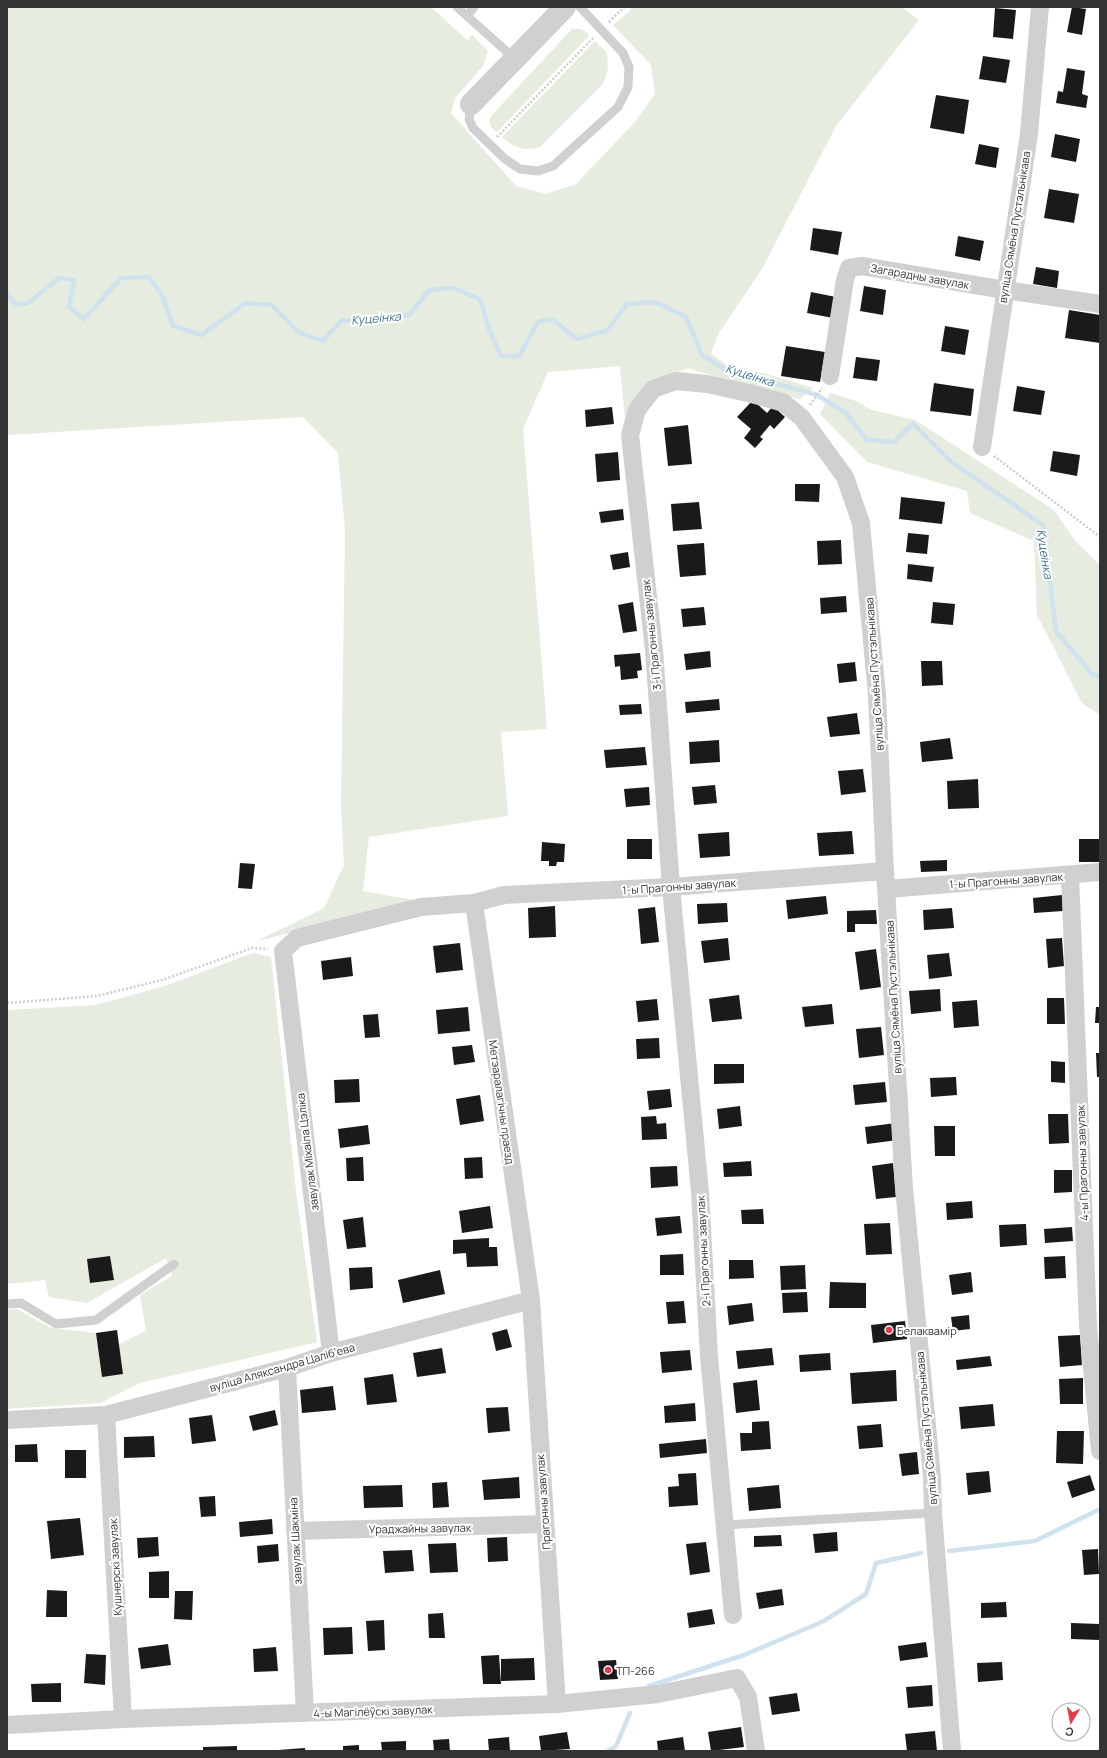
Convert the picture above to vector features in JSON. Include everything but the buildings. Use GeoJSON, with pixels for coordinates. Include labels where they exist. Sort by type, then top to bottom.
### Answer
{"type":"FeatureCollection","features":[{"type":"Feature","properties":{"kind":"street"},"geometry":{"type":"LineString","coordinates":[[471,104],[565,7]]}},
{"type":"Feature","properties":{"kind":"street","name":"вуліца Сямёна Пустэльнікава"},"geometry":{"type":"LineString","coordinates":[[982,447],[1029,134],[1040,7]]}},
{"type":"Feature","properties":{"kind":"street","name":"Загарадны завулак"},"geometry":{"type":"LineString","coordinates":[[826,383],[845,280],[849,268],[862,266],[1100,304]]}},
{"type":"Feature","properties":{"kind":"street","name":"вуліца Сямёна Пустэльнікава"},"geometry":{"type":"LineString","coordinates":[[653,389],[676,381],[707,384],[784,403],[802,418],[845,477],[861,523],[877,695],[904,1188],[932,1477],[933,1513],[952,1751]]}},
{"type":"Feature","properties":{"kind":"street","name":"3-і Прагонны завулак"},"geometry":{"type":"LineString","coordinates":[[653,389],[637,410],[630,435],[654,650],[672,887]]}},
{"type":"Feature","properties":{"kind":"street","name":"1-ы Прагонны завулак"},"geometry":{"type":"LineString","coordinates":[[283,951],[297,938],[354,922],[421,907],[474,903],[504,895],[672,887],[1070,875],[1100,872]]}},
{"type":"Feature","properties":{"kind":"street","name":"4-ы Прагонны завулак"},"geometry":{"type":"LineString","coordinates":[[1070,875],[1088,1325],[1100,1452]]}},
{"type":"Feature","properties":{"kind":"street","name":"2-і Прагонны завулак"},"geometry":{"type":"LineString","coordinates":[[672,887],[700,1192],[708,1349],[733,1615]]}},
{"type":"Feature","properties":{"kind":"street","name":"Метэаралагічны праезд"},"geometry":{"type":"LineString","coordinates":[[474,903],[531,1300]]}},
{"type":"Feature","properties":{"kind":"street","name":"завулак Міхаіла Цэліка"},"geometry":{"type":"LineString","coordinates":[[283,951],[331,1353]]}},
{"type":"Feature","properties":{"kind":"street","name":"вуліца Аляксандра Цалібʼева"},"geometry":{"type":"LineString","coordinates":[[7,1420],[106,1415],[287,1368],[331,1353],[531,1300]]}},
{"type":"Feature","properties":{"kind":"street","name":"Прагонны завулак"},"geometry":{"type":"LineString","coordinates":[[531,1300],[544,1524],[557,1704]]}},
{"type":"Feature","properties":{"kind":"street","name":"завулак Шакміна"},"geometry":{"type":"LineString","coordinates":[[287,1368],[305,1714]]}},
{"type":"Feature","properties":{"kind":"street","name":"Кушнерскі завулак"},"geometry":{"type":"LineString","coordinates":[[106,1415],[123,1719]]}},
{"type":"Feature","properties":{"kind":"street","name":"Ураджайны завулак"},"geometry":{"type":"LineString","coordinates":[[295,1531],[544,1524]]}},
{"type":"Feature","properties":{"kind":"street","name":"4-ы Магілёўскі завулак"},"geometry":{"type":"LineString","coordinates":[[7,1725],[123,1719],[305,1714],[557,1704],[658,1694],[737,1678],[748,1697],[756,1751]]}},
{"type":"Feature","properties":{"kind":"lane"},"geometry":{"type":"LineString","coordinates":[[457,7],[515,59]]}},
{"type":"Feature","properties":{"kind":"lane"},"geometry":{"type":"LineString","coordinates":[[467,16],[474,7]]}},
{"type":"Feature","properties":{"kind":"lane"},"geometry":{"type":"LineString","coordinates":[[471,104],[468,119],[473,128],[505,159],[520,169],[538,171],[553,166],[618,107],[628,87],[629,68],[623,53],[580,7]]}},
{"type":"Feature","properties":{"kind":"lane"},"geometry":{"type":"LineString","coordinates":[[7,1304],[21,1303],[56,1324],[96,1320],[174,1264]]}},
{"type":"Feature","properties":{"kind":"lane"},"geometry":{"type":"LineString","coordinates":[[725,1525],[933,1513]]}},
{"type":"Feature","properties":{"kind":"path"},"geometry":{"type":"LineString","coordinates":[[490,144],[624,7]]}},
{"type":"Feature","properties":{"kind":"path"},"geometry":{"type":"LineString","coordinates":[[813,401],[826,383]]}},
{"type":"Feature","properties":{"kind":"path"},"geometry":{"type":"LineString","coordinates":[[982,447],[1100,537]]}},
{"type":"Feature","properties":{"kind":"path"},"geometry":{"type":"LineString","coordinates":[[7,1003],[97,996],[162,980],[252,948],[283,951]]}},
{"type":"Feature","properties":{"kind":"shaded area"},"geometry":{"type":"Polygon","coordinates":[[[7,7],[431,7],[467,40],[472,35],[488,51],[483,66],[455,98],[451,113],[516,186],[546,194],[576,184],[635,122],[655,94],[651,65],[613,25],[631,10],[631,7],[902,7],[919,20],[836,126],[762,269],[719,333],[711,353],[726,365],[771,375],[813,388],[800,399],[734,382],[688,368],[648,384],[625,420],[620,366],[548,372],[523,429],[547,729],[501,732],[508,816],[369,837],[363,891],[419,901],[257,941],[324,908],[344,865],[341,805],[345,531],[338,453],[303,417],[7,435],[7,7]]]}},
{"type":"Feature","properties":{"kind":"shaded area"},"geometry":{"type":"Polygon","coordinates":[[[572,29],[581,29],[590,35],[497,132],[491,127],[489,120],[492,115],[572,29]]]}},
{"type":"Feature","properties":{"kind":"shaded area"},"geometry":{"type":"Polygon","coordinates":[[[595,41],[607,53],[608,69],[603,84],[540,147],[528,149],[520,148],[511,144],[502,137],[595,41]]]}},
{"type":"Feature","properties":{"kind":"shaded area"},"geometry":{"type":"Polygon","coordinates":[[[830,393],[856,401],[872,410],[915,420],[1054,510],[1076,542],[1100,565],[1100,715],[1082,703],[1037,615],[1034,541],[970,513],[967,491],[867,462],[820,414],[830,393]]]}},
{"type":"Feature","properties":{"kind":"shaded area"},"geometry":{"type":"Polygon","coordinates":[[[253,953],[271,957],[297,1200],[317,1342],[140,1383],[100,1403],[7,1409],[7,1310],[17,1309],[51,1328],[96,1333],[102,1376],[123,1374],[119,1344],[146,1331],[140,1295],[172,1276],[166,1258],[87,1303],[49,1297],[45,1280],[7,1284],[7,1010],[95,1005],[165,986],[253,953]]]}},
{"type":"Feature","properties":{"kind":"waterway","name":"Куцеінка"},"geometry":{"type":"LineString","coordinates":[[7,293],[16,305],[28,303],[59,278],[74,280],[69,307],[84,319],[121,278],[149,277],[162,295],[173,326],[202,335],[245,303],[272,305],[298,332],[323,341],[341,321],[409,315],[429,290],[453,288],[480,299],[490,332],[501,356],[519,356],[538,322],[552,319],[577,339],[608,330],[627,304],[655,302],[686,317],[702,355],[726,370],[817,395],[846,413],[867,440],[894,442],[913,424],[950,461],[1043,525],[1056,631],[1092,674],[1100,677]]}},
{"type":"Feature","properties":{"kind":"waterway"},"geometry":{"type":"LineString","coordinates":[[949,1551],[1035,1541],[1100,1509]]}},
{"type":"Feature","properties":{"kind":"waterway"},"geometry":{"type":"LineString","coordinates":[[649,1686],[744,1655],[824,1621],[866,1594],[876,1563],[921,1553]]}},
{"type":"Feature","properties":{"kind":"waterway"},"geometry":{"type":"LineString","coordinates":[[608,1751],[616,1746],[630,1713]]}},
{"type":"Feature","properties":{"kind":"place","name":"Белаквамір"},"geometry":{"type":"Point","coordinates":[889,1330]}},
{"type":"Feature","properties":{"kind":"place","name":"ТП-266"},"geometry":{"type":"Point","coordinates":[608,1670]}}]}
